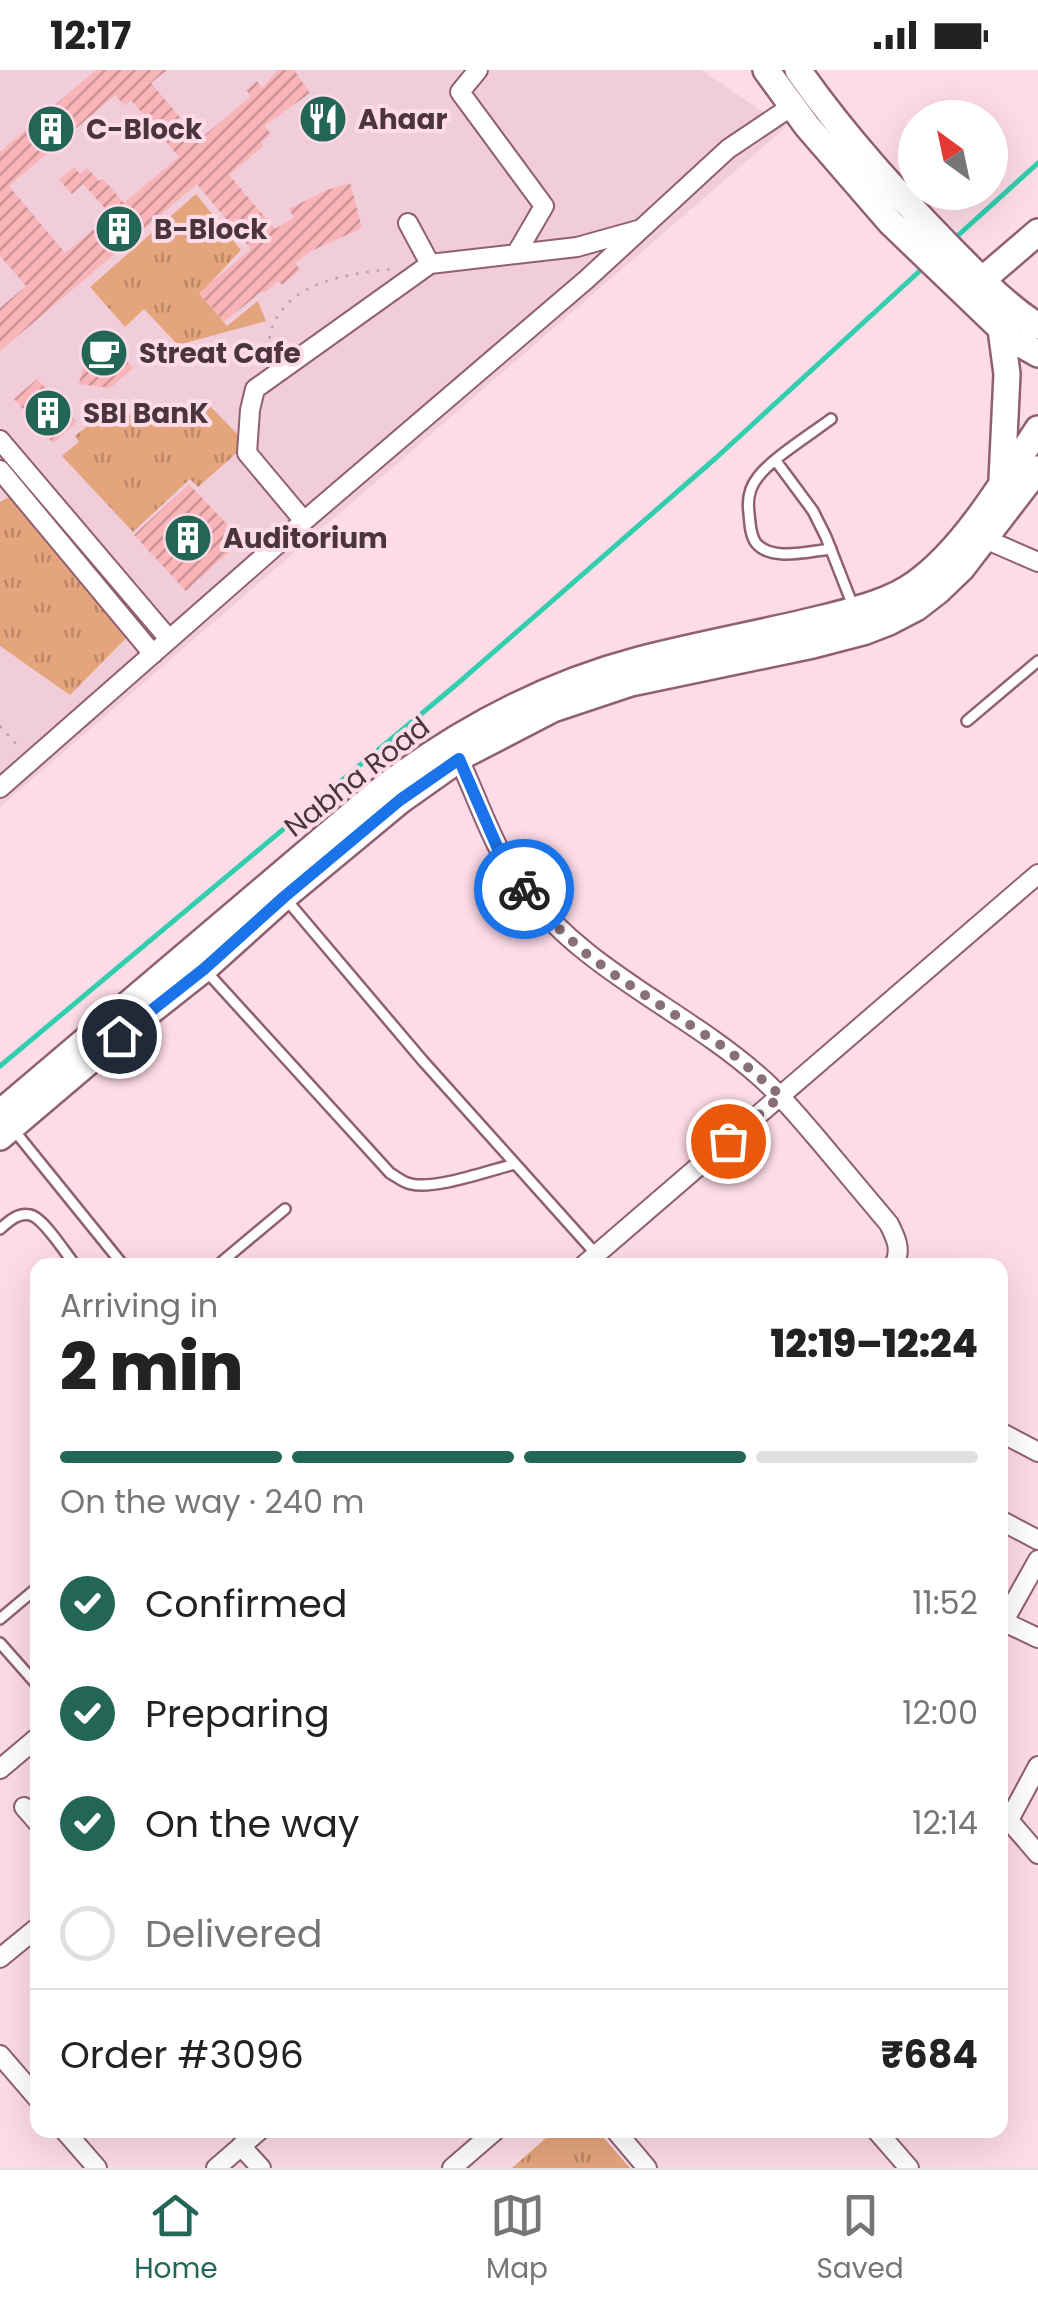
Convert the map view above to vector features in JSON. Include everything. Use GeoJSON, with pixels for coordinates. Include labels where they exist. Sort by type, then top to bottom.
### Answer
{"type":"FeatureCollection","features":[{"type":"Feature","properties":{"kind":"main road"},"geometry":{"type":"LineString","coordinates":[[766,70],[891,224],[981,281],[1038,326]]}},
{"type":"Feature","properties":{"kind":"main road"},"geometry":{"type":"LineString","coordinates":[[798,70],[1001,329],[1038,354]]}},
{"type":"Feature","properties":{"kind":"main road"},"geometry":{"type":"LineString","coordinates":[[981,281],[1038,232]]}},
{"type":"Feature","properties":{"kind":"main road"},"geometry":{"type":"LineString","coordinates":[[1001,329],[1007,374],[1002,484]]}},
{"type":"Feature","properties":{"kind":"main road","name":"Nabha Road"},"geometry":{"type":"LineString","coordinates":[[4,1126],[278,890],[459,759],[553,709],[632,683],[812,645],[859,621],[914,585],[954,549],[1038,429]]}},
{"type":"Feature","properties":{"kind":"main road","name":"Nabha Road"},"geometry":{"type":"LineString","coordinates":[[4,1126],[204,969],[377,793],[424,758],[513,708],[638,660],[859,621],[889,622],[916,608],[961,568],[1038,468]]}},
{"type":"Feature","properties":{"kind":"main road"},"geometry":{"type":"LineString","coordinates":[[1003,515],[1038,491]]}},
{"type":"Feature","properties":{"kind":"street"},"geometry":{"type":"LineString","coordinates":[[478,70],[460,92],[544,206],[516,254]]}},
{"type":"Feature","properties":{"kind":"street"},"geometry":{"type":"LineString","coordinates":[[0,788],[588,279],[728,149],[792,106]]}},
{"type":"Feature","properties":{"kind":"street"},"geometry":{"type":"LineString","coordinates":[[408,223],[430,264]]}},
{"type":"Feature","properties":{"kind":"street"},"geometry":{"type":"LineString","coordinates":[[304,521],[247,454],[255,390],[430,264],[577,247],[641,230]]}},
{"type":"Feature","properties":{"kind":"street"},"geometry":{"type":"LineString","coordinates":[[577,247],[592,264],[588,279]]}},
{"type":"Feature","properties":{"kind":"street"},"geometry":{"type":"LineString","coordinates":[[0,440],[170,639]]}},
{"type":"Feature","properties":{"kind":"street"},"geometry":{"type":"LineString","coordinates":[[0,470],[153,654]]}},
{"type":"Feature","properties":{"kind":"street"},"geometry":{"type":"LineString","coordinates":[[986,539],[1038,562]]}},
{"type":"Feature","properties":{"kind":"street"},"geometry":{"type":"LineString","coordinates":[[459,759],[499,851],[523,888],[554,924],[616,976],[728,1050],[781,1096],[889,1224],[898,1243],[897,1258]]}},
{"type":"Feature","properties":{"kind":"street"},"geometry":{"type":"LineString","coordinates":[[592,1258],[1038,874]]}},
{"type":"Feature","properties":{"kind":"street"},"geometry":{"type":"LineString","coordinates":[[1008,1436],[1038,1452]]}},
{"type":"Feature","properties":{"kind":"street"},"geometry":{"type":"LineString","coordinates":[[1008,1524],[1038,1540]]}},
{"type":"Feature","properties":{"kind":"street"},"geometry":{"type":"LineString","coordinates":[[1008,1612],[1038,1560]]}},
{"type":"Feature","properties":{"kind":"street"},"geometry":{"type":"LineString","coordinates":[[1008,1627],[1038,1638]]}},
{"type":"Feature","properties":{"kind":"street"},"geometry":{"type":"LineString","coordinates":[[0,1769],[30,1744]]}},
{"type":"Feature","properties":{"kind":"street"},"geometry":{"type":"LineString","coordinates":[[1008,1809],[1038,1766]]}},
{"type":"Feature","properties":{"kind":"street"},"geometry":{"type":"LineString","coordinates":[[24,1808],[30,1814]]}},
{"type":"Feature","properties":{"kind":"street"},"geometry":{"type":"LineString","coordinates":[[1008,1820],[1038,1854]]}},
{"type":"Feature","properties":{"kind":"street"},"geometry":{"type":"LineString","coordinates":[[0,1958],[30,1934]]}},
{"type":"Feature","properties":{"kind":"street"},"geometry":{"type":"LineString","coordinates":[[0,2054],[30,2090]]}},
{"type":"Feature","properties":{"kind":"street"},"geometry":{"type":"LineString","coordinates":[[71,2138],[97,2168]]}},
{"type":"Feature","properties":{"kind":"street"},"geometry":{"type":"LineString","coordinates":[[216,2168],[250,2138]]}},
{"type":"Feature","properties":{"kind":"street"},"geometry":{"type":"LineString","coordinates":[[462,2165],[488,2138]]}},
{"type":"Feature","properties":{"kind":"street"},"geometry":{"type":"LineString","coordinates":[[622,2138],[647,2168]]}},
{"type":"Feature","properties":{"kind":"street"},"geometry":{"type":"LineString","coordinates":[[883,2138],[908,2168]]}},
{"type":"Feature","properties":{"kind":"street"},"geometry":{"type":"LineString","coordinates":[[241,2146],[261,2168]]}},
{"type":"Feature","properties":{"kind":"lane"},"geometry":{"type":"LineString","coordinates":[[831,419],[755,480],[748,503],[752,534],[767,551],[782,554],[831,549]]}},
{"type":"Feature","properties":{"kind":"lane"},"geometry":{"type":"LineString","coordinates":[[776,461],[813,512],[859,621]]}},
{"type":"Feature","properties":{"kind":"lane"},"geometry":{"type":"LineString","coordinates":[[967,721],[1038,661]]}},
{"type":"Feature","properties":{"kind":"lane"},"geometry":{"type":"LineString","coordinates":[[278,890],[515,1164],[588,1258]]}},
{"type":"Feature","properties":{"kind":"lane"},"geometry":{"type":"LineString","coordinates":[[204,969],[390,1173],[408,1184],[423,1186],[515,1164]]}},
{"type":"Feature","properties":{"kind":"lane"},"geometry":{"type":"LineString","coordinates":[[4,1126],[116,1258]]}},
{"type":"Feature","properties":{"kind":"lane"},"geometry":{"type":"LineString","coordinates":[[226,1258],[285,1209]]}},
{"type":"Feature","properties":{"kind":"lane"},"geometry":{"type":"LineString","coordinates":[[0,1229],[28,1214],[38,1219],[70,1258]]}},
{"type":"Feature","properties":{"kind":"lane"},"geometry":{"type":"LineString","coordinates":[[0,1619],[30,1594]]}},
{"type":"Feature","properties":{"kind":"lane"},"geometry":{"type":"LineString","coordinates":[[0,1643],[30,1677]]}},
{"type":"Feature","properties":{"kind":"path"},"geometry":{"type":"LineString","coordinates":[[255,390],[272,328],[289,302],[315,286],[346,275],[397,268]]}},
{"type":"Feature","properties":{"kind":"path"},"geometry":{"type":"LineString","coordinates":[[0,726],[31,760]]}},
{"type":"Feature","properties":{"kind":"shaded area"},"geometry":{"type":"Polygon","coordinates":[[[0,70],[701,70],[786,127],[0,807],[0,70]]]}},
{"type":"Feature","properties":{"kind":"green space"},"geometry":{"type":"Polygon","coordinates":[[[196,194],[241,250],[200,294],[227,326],[258,301],[266,321],[178,345],[144,309],[125,327],[90,287],[196,194]]]}},
{"type":"Feature","properties":{"kind":"green space"},"geometry":{"type":"Polygon","coordinates":[[[209,405],[247,444],[198,487],[190,479],[133,532],[62,456],[79,442],[75,436],[109,409],[120,421],[138,408],[209,405]]]}},
{"type":"Feature","properties":{"kind":"green space"},"geometry":{"type":"Polygon","coordinates":[[[14,494],[131,633],[70,695],[0,646],[0,502],[14,494]]]}},
{"type":"Feature","properties":{"kind":"green space"},"geometry":{"type":"Polygon","coordinates":[[[546,2138],[604,2138],[630,2168],[512,2168],[546,2138]]]}},
{"type":"Feature","properties":{"kind":"building"},"geometry":{"type":"Polygon","coordinates":[[[96,70],[167,70],[151,83],[199,140],[251,96],[246,90],[257,81],[262,88],[278,70],[294,70],[310,93],[264,126],[271,134],[261,142],[263,146],[229,175],[275,229],[294,218],[289,209],[350,183],[362,228],[311,251],[295,263],[300,270],[282,285],[278,281],[262,291],[224,322],[199,293],[251,249],[197,184],[0,351],[0,308],[26,286],[0,256],[0,152],[96,70]],[[115,95],[9,186],[65,253],[111,215],[83,184],[72,194],[59,180],[74,167],[80,174],[87,168],[99,181],[103,179],[124,203],[179,157],[131,100],[125,106],[115,95]]]}},
{"type":"Feature","properties":{"kind":"building","name":"Streat Cafe"},"geometry":{"type":"Polygon","coordinates":[[[101,330],[133,368],[110,388],[79,384],[91,339],[101,330]]]}},
{"type":"Feature","properties":{"kind":"building","name":"SBI BanK"},"geometry":{"type":"Polygon","coordinates":[[[37,379],[77,422],[53,443],[14,399],[37,379]]]}},
{"type":"Feature","properties":{"kind":"building","name":"Auditorium"},"geometry":{"type":"Polygon","coordinates":[[[189,484],[242,540],[186,591],[134,535],[189,484]]]}},
{"type":"Feature","properties":{"kind":"waterway"},"geometry":{"type":"LineString","coordinates":[[954,239],[1038,163]]}},
{"type":"Feature","properties":{"kind":"waterway"},"geometry":{"type":"LineString","coordinates":[[0,1066],[457,684],[717,457],[924,267]]}},
{"type":"Feature","properties":{"kind":"way so far"},"geometry":{"type":"LineString","coordinates":[[524,889],[584,952],[728,1050],[781,1096],[728,1141]]}},
{"type":"Feature","properties":{"kind":"place","name":"Ahaar"},"geometry":{"type":"Point","coordinates":[323,119]}},
{"type":"Feature","properties":{"kind":"place","name":"C-Block"},"geometry":{"type":"Point","coordinates":[51,129]}},
{"type":"Feature","properties":{"kind":"place","name":"B-Block"},"geometry":{"type":"Point","coordinates":[119,229]}},
{"type":"Feature","properties":{"kind":"place","name":"Streat Cafe"},"geometry":{"type":"Point","coordinates":[104,353]}},
{"type":"Feature","properties":{"kind":"place","name":"SBI BanK"},"geometry":{"type":"Point","coordinates":[48,413]}},
{"type":"Feature","properties":{"kind":"place","name":"Auditorium"},"geometry":{"type":"Point","coordinates":[188,538]}},
{"type":"Feature","properties":{"kind":"route"},"geometry":{"type":"LineString","coordinates":[[119,1036],[204,969],[400,800],[459,759],[499,851],[524,889]]}}]}
